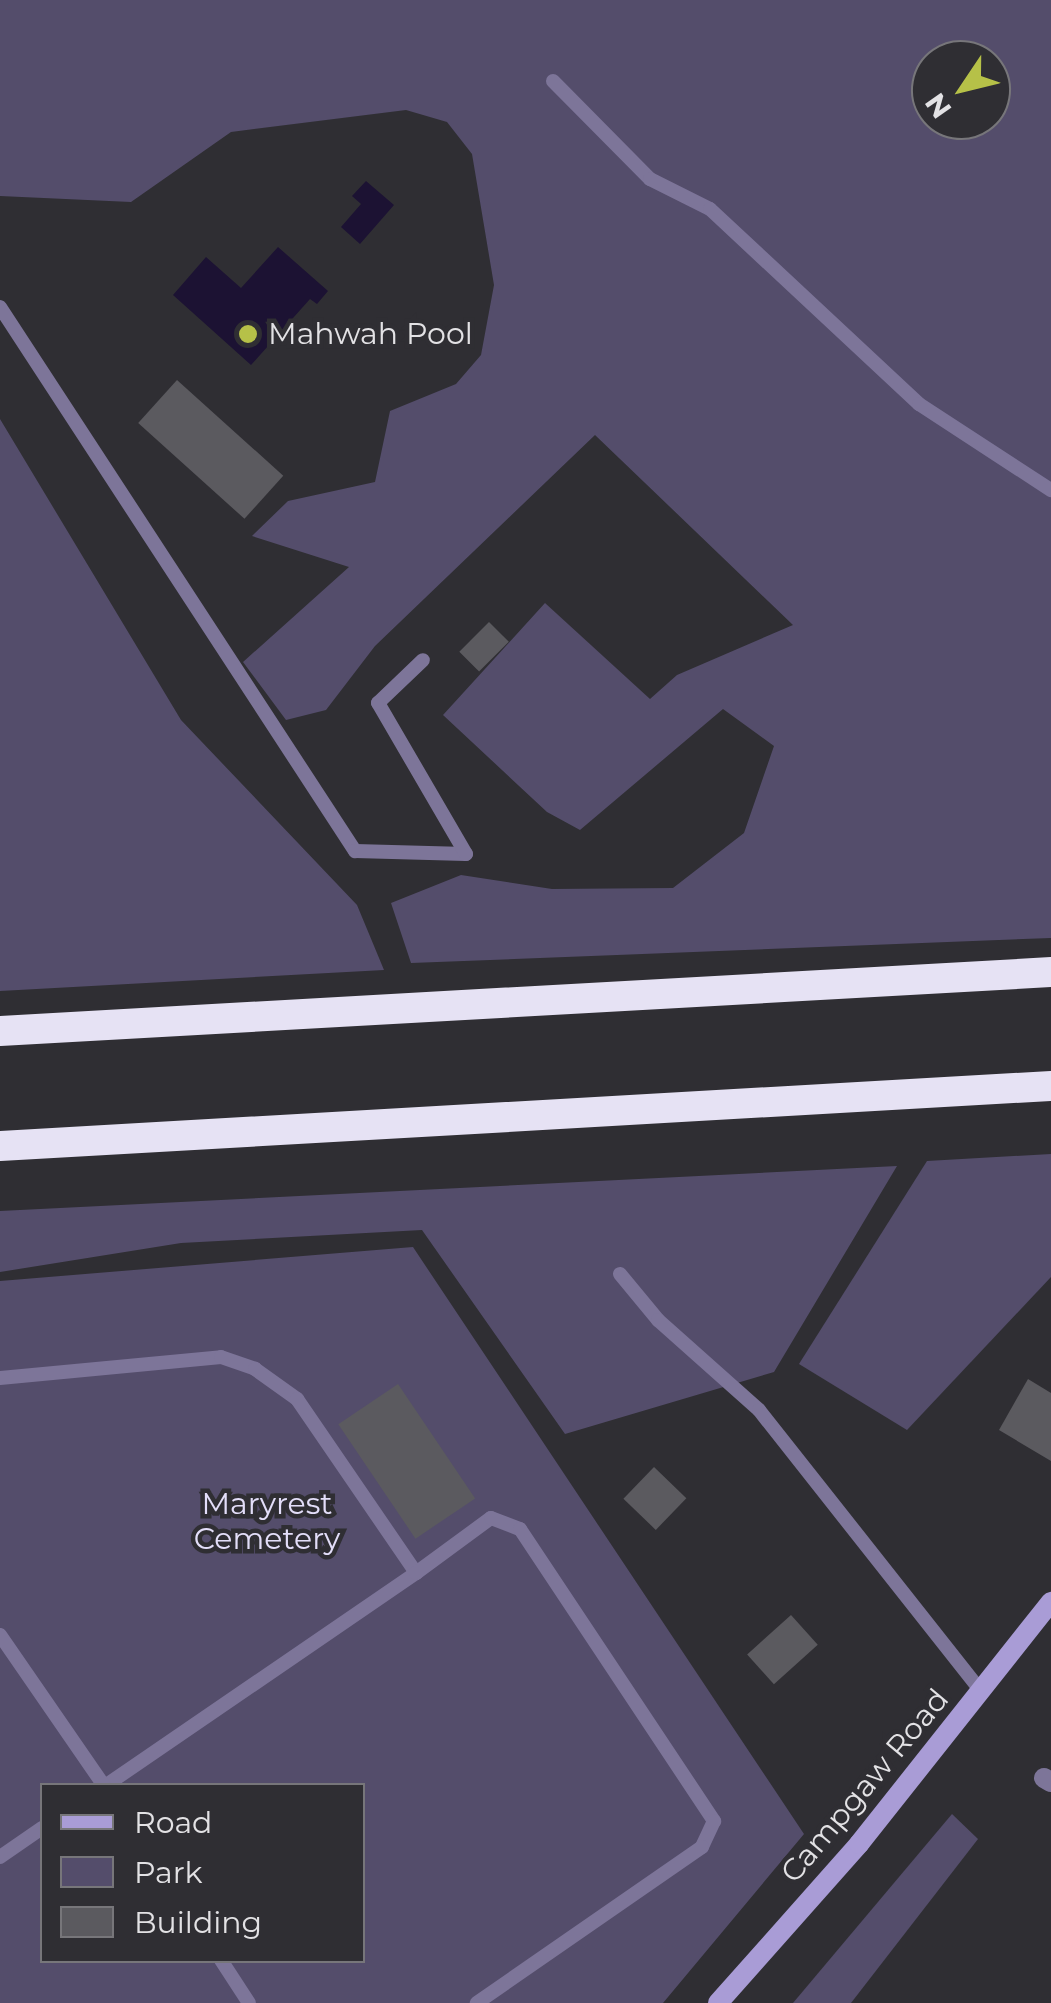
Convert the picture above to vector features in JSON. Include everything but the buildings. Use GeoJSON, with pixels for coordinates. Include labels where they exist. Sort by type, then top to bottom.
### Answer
{"type":"FeatureCollection","features":[{"type":"Feature","properties":{"kind":"highway"},"geometry":{"type":"LineString","coordinates":[[0,1031],[1051,972]]}},
{"type":"Feature","properties":{"kind":"highway"},"geometry":{"type":"LineString","coordinates":[[0,1146],[1051,1086]]}},
{"type":"Feature","properties":{"kind":"main road","name":"Campgaw Road"},"geometry":{"type":"LineString","coordinates":[[718,2003],[982,1692],[1051,1602]]}},
{"type":"Feature","properties":{"kind":"lane"},"geometry":{"type":"LineString","coordinates":[[553,82],[650,178],[710,209],[919,404],[1051,490]]}},
{"type":"Feature","properties":{"kind":"lane"},"geometry":{"type":"LineString","coordinates":[[0,307],[355,851],[466,854],[378,704],[424,660]]}},
{"type":"Feature","properties":{"kind":"lane"},"geometry":{"type":"LineString","coordinates":[[620,1274],[658,1320],[760,1410],[982,1692]]}},
{"type":"Feature","properties":{"kind":"lane"},"geometry":{"type":"LineString","coordinates":[[0,1378],[221,1356],[256,1369],[297,1399],[416,1573]]}},
{"type":"Feature","properties":{"kind":"lane"},"geometry":{"type":"LineString","coordinates":[[108,1783],[491,1518],[520,1529],[714,1821],[702,1847],[477,2003]]}},
{"type":"Feature","properties":{"kind":"lane"},"geometry":{"type":"LineString","coordinates":[[0,1636],[102,1783]]}},
{"type":"Feature","properties":{"kind":"lane"},"geometry":{"type":"LineString","coordinates":[[0,1857],[40,1829]]}},
{"type":"Feature","properties":{"kind":"lane"},"geometry":{"type":"LineString","coordinates":[[223,1963],[249,2003]]}},
{"type":"Feature","properties":{"kind":"green space"},"geometry":{"type":"Polygon","coordinates":[[[0,0],[1051,0],[1051,938],[411,963],[391,903],[461,875],[552,889],[673,888],[744,833],[774,746],[723,709],[580,830],[547,812],[443,715],[545,603],[650,699],[677,675],[793,625],[595,435],[375,646],[326,710],[286,720],[243,662],[349,567],[252,536],[288,501],[375,482],[390,411],[456,384],[481,355],[494,285],[472,154],[447,122],[406,110],[231,132],[131,202],[0,196],[0,0]]]}},
{"type":"Feature","properties":{"kind":"green space"},"geometry":{"type":"Polygon","coordinates":[[[0,419],[181,720],[357,905],[384,970],[0,991],[0,419]]]}},
{"type":"Feature","properties":{"kind":"green space"},"geometry":{"type":"Polygon","coordinates":[[[1051,1154],[1051,1277],[907,1430],[799,1364],[927,1161],[1051,1154]]]}},
{"type":"Feature","properties":{"kind":"green space"},"geometry":{"type":"Polygon","coordinates":[[[897,1166],[774,1372],[565,1434],[422,1230],[181,1243],[0,1272],[0,1211],[897,1166]]]}},
{"type":"Feature","properties":{"kind":"green space","name":"Maryrest Cemetery"},"geometry":{"type":"Polygon","coordinates":[[[413,1247],[804,1834],[663,2003],[0,2003],[0,1281],[413,1247]]]}},
{"type":"Feature","properties":{"kind":"green space"},"geometry":{"type":"Polygon","coordinates":[[[952,1814],[978,1839],[851,2003],[793,2003],[952,1814]]]}},
{"type":"Feature","properties":{"kind":"shaded area"},"geometry":{"type":"Polygon","coordinates":[[[366,181],[394,205],[360,244],[341,227],[361,204],[352,196],[366,181]]]}},
{"type":"Feature","properties":{"kind":"shaded area","name":"Mahwah Pool"},"geometry":{"type":"Polygon","coordinates":[[[278,247],[328,291],[317,304],[310,299],[251,365],[173,295],[206,257],[241,288],[278,247]]]}},
{"type":"Feature","properties":{"kind":"place","name":"Mahwah Pool"},"geometry":{"type":"Point","coordinates":[248,334]}}]}
